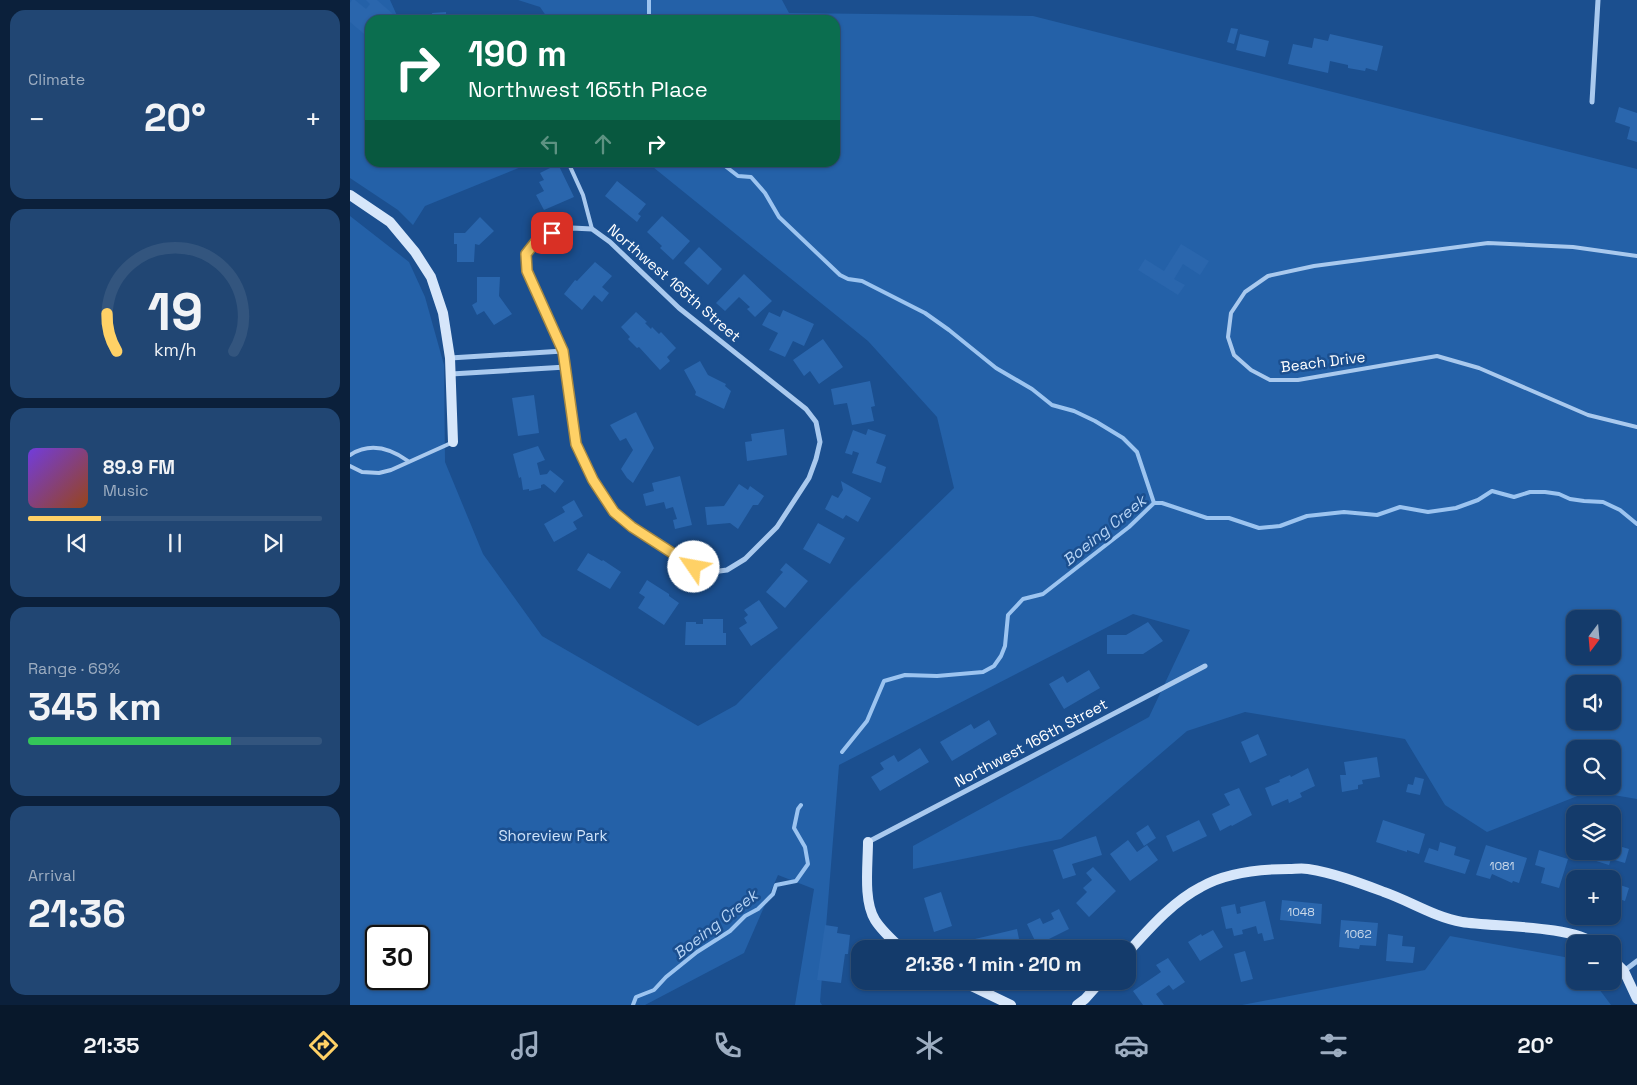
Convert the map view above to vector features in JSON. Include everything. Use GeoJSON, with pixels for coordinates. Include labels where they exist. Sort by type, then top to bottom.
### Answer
{"type":"FeatureCollection","features":[{"type":"Feature","properties":{"kind":"street"},"geometry":{"type":"LineString","coordinates":[[1592,102],[1598,0]]}},
{"type":"Feature","properties":{"kind":"street"},"geometry":{"type":"LineString","coordinates":[[350,195],[390,222],[415,252],[431,277],[443,313],[450,358],[454,442]]}},
{"type":"Feature","properties":{"kind":"street","name":"Northwest 165th Street"},"geometry":{"type":"LineString","coordinates":[[563,351],[527,271],[526,254],[537,240],[552,233],[572,228],[592,229],[610,242],[679,308],[806,409],[816,422],[820,442],[809,478],[777,527],[745,558],[727,570],[712,572],[694,567],[632,527],[614,512],[593,480],[576,444],[566,367]]}},
{"type":"Feature","properties":{"kind":"street"},"geometry":{"type":"LineString","coordinates":[[450,358],[563,351],[566,367],[451,374]]}},
{"type":"Feature","properties":{"kind":"street","name":"Northwest 166th Street"},"geometry":{"type":"LineString","coordinates":[[868,842],[1204,666]]}},
{"type":"Feature","properties":{"kind":"street"},"geometry":{"type":"LineString","coordinates":[[868,842],[868,902],[874,919],[892,940]]}},
{"type":"Feature","properties":{"kind":"street"},"geometry":{"type":"LineString","coordinates":[[1136,944],[1171,908],[1201,887],[1234,874],[1267,869],[1307,869],[1346,879],[1386,892],[1431,912],[1461,922],[1574,935]]}},
{"type":"Feature","properties":{"kind":"street"},"geometry":{"type":"LineString","coordinates":[[1624,971],[1637,961]]}},
{"type":"Feature","properties":{"kind":"street"},"geometry":{"type":"LineString","coordinates":[[1621,968],[1637,999]]}},
{"type":"Feature","properties":{"kind":"street"},"geometry":{"type":"LineString","coordinates":[[980,990],[1011,1005]]}},
{"type":"Feature","properties":{"kind":"street"},"geometry":{"type":"LineString","coordinates":[[1077,1005],[1093,990]]}},
{"type":"Feature","properties":{"kind":"lane"},"geometry":{"type":"LineString","coordinates":[[570,167],[583,195],[592,229]]}},
{"type":"Feature","properties":{"kind":"lane","name":"Beach Drive"},"geometry":{"type":"LineString","coordinates":[[1637,256],[1573,246],[1488,243],[1314,266],[1268,276],[1245,292],[1231,313],[1228,337],[1234,355],[1251,370],[1270,380],[1298,380],[1437,356],[1479,368],[1588,415],[1637,427]]}},
{"type":"Feature","properties":{"kind":"lane"},"geometry":{"type":"LineString","coordinates":[[350,466],[362,472],[379,474],[454,442]]}},
{"type":"Feature","properties":{"kind":"lane"},"geometry":{"type":"LineString","coordinates":[[350,455],[375,446],[397,453],[408,461]]}},
{"type":"Feature","properties":{"kind":"green space"},"geometry":{"type":"Polygon","coordinates":[[[350,0],[390,0],[397,15],[365,15],[365,167],[521,167],[425,206],[413,225],[398,210],[350,178],[350,0]]]}},
{"type":"Feature","properties":{"kind":"green space","name":"Shoreview Park"},"geometry":{"type":"Polygon","coordinates":[[[518,0],[782,0],[789,13],[1033,16],[1637,169],[1637,799],[1614,795],[1621,795],[1621,740],[1566,740],[1566,795],[1580,795],[1487,832],[1445,805],[1405,739],[1245,712],[1187,731],[1061,839],[913,869],[913,846],[1149,717],[1190,630],[1133,614],[839,765],[820,1002],[822,1005],[795,1005],[814,889],[778,875],[744,953],[645,1005],[350,1005],[350,216],[409,262],[425,297],[444,365],[445,462],[483,554],[542,636],[698,726],[736,705],[851,588],[954,488],[937,417],[868,341],[653,167],[840,167],[840,15],[546,15],[540,7],[518,0]]]}},
{"type":"Feature","properties":{"kind":"green space"},"geometry":{"type":"Polygon","coordinates":[[[1450,936],[1566,957],[1566,990],[1600,990],[1611,1005],[1242,1005],[1425,970],[1450,936]]]}},
{"type":"Feature","properties":{"kind":"building"},"geometry":{"type":"Polygon","coordinates":[[[352,0],[355,0],[366,9],[370,4],[366,0],[377,0],[394,15],[365,15],[365,35],[350,22],[350,3],[352,0]]]}},
{"type":"Feature","properties":{"kind":"building"},"geometry":{"type":"Polygon","coordinates":[[[446,12],[446,15],[432,15],[432,13],[446,12]]]}},
{"type":"Feature","properties":{"kind":"building"},"geometry":{"type":"Polygon","coordinates":[[[1231,28],[1238,29],[1234,44],[1227,42],[1231,28]]]}},
{"type":"Feature","properties":{"kind":"building"},"geometry":{"type":"Polygon","coordinates":[[[1240,34],[1269,41],[1265,57],[1236,50],[1240,34]]]}},
{"type":"Feature","properties":{"kind":"building"},"geometry":{"type":"Polygon","coordinates":[[[1330,34],[1383,46],[1377,71],[1366,68],[1365,71],[1348,68],[1348,65],[1330,61],[1328,73],[1288,64],[1293,44],[1312,48],[1314,38],[1328,41],[1330,34]]]}},
{"type":"Feature","properties":{"kind":"building"},"geometry":{"type":"Polygon","coordinates":[[[1619,107],[1637,113],[1637,142],[1627,139],[1630,127],[1615,122],[1619,107]]]}},
{"type":"Feature","properties":{"kind":"building"},"geometry":{"type":"Polygon","coordinates":[[[552,167],[559,167],[574,197],[544,210],[536,195],[544,191],[539,182],[544,180],[540,173],[552,167]]]}},
{"type":"Feature","properties":{"kind":"building"},"geometry":{"type":"Polygon","coordinates":[[[617,181],[646,204],[638,214],[641,216],[637,222],[605,196],[617,181]]]}},
{"type":"Feature","properties":{"kind":"building"},"geometry":{"type":"Polygon","coordinates":[[[662,216],[690,241],[673,260],[647,232],[662,216]]]}},
{"type":"Feature","properties":{"kind":"building"},"geometry":{"type":"Polygon","coordinates":[[[480,217],[494,231],[479,245],[475,244],[474,262],[457,262],[457,244],[454,244],[454,233],[465,233],[480,217]]]}},
{"type":"Feature","properties":{"kind":"building"},"geometry":{"type":"Polygon","coordinates":[[[1181,244],[1209,261],[1200,275],[1183,264],[1174,279],[1185,285],[1178,295],[1138,270],[1145,259],[1164,271],[1181,244]]]}},
{"type":"Feature","properties":{"kind":"building"},"geometry":{"type":"Polygon","coordinates":[[[699,247],[722,269],[708,285],[684,263],[699,247]]]}},
{"type":"Feature","properties":{"kind":"building"},"geometry":{"type":"Polygon","coordinates":[[[595,262],[612,276],[602,287],[609,293],[602,302],[594,295],[582,310],[564,294],[575,280],[577,281],[595,262]]]}},
{"type":"Feature","properties":{"kind":"building"},"geometry":{"type":"Polygon","coordinates":[[[744,274],[772,301],[755,317],[747,309],[750,307],[739,297],[725,311],[716,303],[744,274]]]}},
{"type":"Feature","properties":{"kind":"building"},"geometry":{"type":"Polygon","coordinates":[[[477,277],[500,277],[499,296],[512,314],[494,325],[484,311],[477,315],[472,305],[477,302],[477,277]]]}},
{"type":"Feature","properties":{"kind":"building"},"geometry":{"type":"Polygon","coordinates":[[[783,310],[814,324],[804,346],[793,341],[785,357],[769,350],[778,333],[762,325],[769,312],[780,317],[783,310]]]}},
{"type":"Feature","properties":{"kind":"building"},"geometry":{"type":"Polygon","coordinates":[[[636,312],[647,322],[645,323],[651,329],[652,327],[659,334],[661,332],[676,348],[667,357],[670,361],[660,370],[639,347],[637,348],[628,339],[630,337],[621,327],[636,312]]]}},
{"type":"Feature","properties":{"kind":"building"},"geometry":{"type":"Polygon","coordinates":[[[823,339],[843,367],[819,384],[810,371],[804,376],[793,360],[823,339]]]}},
{"type":"Feature","properties":{"kind":"building"},"geometry":{"type":"Polygon","coordinates":[[[700,361],[708,375],[726,384],[725,386],[731,391],[724,409],[695,395],[696,392],[684,370],[700,361]]]}},
{"type":"Feature","properties":{"kind":"building"},"geometry":{"type":"Polygon","coordinates":[[[870,381],[875,406],[871,407],[874,421],[852,425],[847,403],[834,405],[831,389],[870,381]]]}},
{"type":"Feature","properties":{"kind":"building"},"geometry":{"type":"Polygon","coordinates":[[[534,395],[539,433],[518,436],[512,398],[534,395]]]}},
{"type":"Feature","properties":{"kind":"building"},"geometry":{"type":"Polygon","coordinates":[[[636,412],[654,448],[633,483],[621,469],[633,450],[626,438],[620,441],[610,425],[636,412]]]}},
{"type":"Feature","properties":{"kind":"building"},"geometry":{"type":"Polygon","coordinates":[[[784,429],[787,455],[747,461],[745,442],[752,441],[751,434],[784,429]]]}},
{"type":"Feature","properties":{"kind":"building"},"geometry":{"type":"Polygon","coordinates":[[[868,429],[886,435],[876,463],[886,467],[881,483],[852,473],[859,453],[853,451],[852,455],[845,453],[853,430],[866,435],[868,429]]]}},
{"type":"Feature","properties":{"kind":"building"},"geometry":{"type":"Polygon","coordinates":[[[538,446],[545,460],[537,463],[540,475],[547,474],[550,470],[564,481],[555,493],[544,484],[541,485],[541,488],[529,491],[529,489],[523,490],[521,477],[519,478],[513,454],[538,446]]]}},
{"type":"Feature","properties":{"kind":"building"},"geometry":{"type":"Polygon","coordinates":[[[680,476],[692,525],[675,529],[673,520],[677,519],[673,507],[666,509],[664,502],[646,506],[643,494],[654,491],[652,483],[680,476]]]}},
{"type":"Feature","properties":{"kind":"building"},"geometry":{"type":"Polygon","coordinates":[[[841,481],[871,498],[858,522],[846,515],[843,519],[825,509],[832,495],[838,498],[843,490],[841,481]]]}},
{"type":"Feature","properties":{"kind":"building"},"geometry":{"type":"Polygon","coordinates":[[[739,484],[748,490],[750,486],[764,496],[758,505],[753,505],[738,529],[730,523],[707,525],[705,507],[724,506],[739,484]]]}},
{"type":"Feature","properties":{"kind":"building"},"geometry":{"type":"Polygon","coordinates":[[[574,500],[583,516],[573,522],[577,529],[554,542],[544,524],[565,512],[562,507],[574,500]]]}},
{"type":"Feature","properties":{"kind":"building"},"geometry":{"type":"Polygon","coordinates":[[[818,523],[845,538],[830,564],[803,549],[818,523]]]}},
{"type":"Feature","properties":{"kind":"building"},"geometry":{"type":"Polygon","coordinates":[[[588,553],[621,572],[610,589],[577,570],[588,553]]]}},
{"type":"Feature","properties":{"kind":"building"},"geometry":{"type":"Polygon","coordinates":[[[786,563],[808,581],[785,608],[766,592],[783,572],[780,570],[786,563]]]}},
{"type":"Feature","properties":{"kind":"building"},"geometry":{"type":"Polygon","coordinates":[[[647,580],[679,603],[664,625],[638,608],[645,597],[639,593],[647,580]]]}},
{"type":"Feature","properties":{"kind":"building"},"geometry":{"type":"Polygon","coordinates":[[[759,600],[778,628],[751,646],[739,628],[747,623],[744,618],[748,615],[744,610],[759,600]]]}},
{"type":"Feature","properties":{"kind":"building"},"geometry":{"type":"Polygon","coordinates":[[[703,619],[723,619],[723,633],[726,633],[726,645],[685,645],[686,622],[703,624],[703,619]]]}},
{"type":"Feature","properties":{"kind":"building"},"geometry":{"type":"Polygon","coordinates":[[[1148,622],[1163,641],[1143,654],[1107,654],[1107,635],[1126,635],[1148,622]]]}},
{"type":"Feature","properties":{"kind":"building"},"geometry":{"type":"Polygon","coordinates":[[[1089,670],[1100,688],[1064,709],[1049,684],[1063,676],[1067,683],[1089,670]]]}},
{"type":"Feature","properties":{"kind":"building"},"geometry":{"type":"Polygon","coordinates":[[[989,720],[997,734],[952,761],[940,742],[971,724],[974,729],[989,720]]]}},
{"type":"Feature","properties":{"kind":"building"},"geometry":{"type":"Polygon","coordinates":[[[1258,734],[1267,755],[1250,763],[1241,742],[1258,734]]]}},
{"type":"Feature","properties":{"kind":"building"},"geometry":{"type":"Polygon","coordinates":[[[920,748],[929,762],[880,791],[871,777],[884,769],[880,763],[894,755],[898,762],[920,748]]]}},
{"type":"Feature","properties":{"kind":"building"},"geometry":{"type":"Polygon","coordinates":[[[1377,757],[1380,777],[1362,780],[1363,784],[1358,785],[1358,789],[1342,792],[1340,775],[1346,775],[1344,762],[1377,757]]]}},
{"type":"Feature","properties":{"kind":"building"},"geometry":{"type":"Polygon","coordinates":[[[1308,768],[1315,786],[1300,793],[1302,797],[1289,803],[1288,799],[1272,806],[1265,788],[1308,768]]]}},
{"type":"Feature","properties":{"kind":"building"},"geometry":{"type":"Polygon","coordinates":[[[1415,777],[1424,779],[1420,795],[1406,792],[1408,784],[1413,785],[1415,777]]]}},
{"type":"Feature","properties":{"kind":"building"},"geometry":{"type":"Polygon","coordinates":[[[1239,788],[1252,815],[1220,831],[1212,814],[1230,805],[1224,794],[1239,788]]]}},
{"type":"Feature","properties":{"kind":"building"},"geometry":{"type":"Polygon","coordinates":[[[1199,820],[1207,836],[1173,852],[1166,836],[1199,820]]]}},
{"type":"Feature","properties":{"kind":"building"},"geometry":{"type":"Polygon","coordinates":[[[1383,820],[1425,834],[1419,854],[1376,842],[1383,820]]]}},
{"type":"Feature","properties":{"kind":"building"},"geometry":{"type":"Polygon","coordinates":[[[1148,825],[1156,838],[1144,846],[1136,833],[1148,825]]]}},
{"type":"Feature","properties":{"kind":"building"},"geometry":{"type":"Polygon","coordinates":[[[1096,836],[1102,855],[1072,864],[1076,875],[1063,879],[1053,850],[1096,836]]]}},
{"type":"Feature","properties":{"kind":"building"},"geometry":{"type":"Polygon","coordinates":[[[1128,840],[1137,852],[1147,845],[1158,860],[1130,881],[1110,854],[1128,840]]]}},
{"type":"Feature","properties":{"kind":"building"},"geometry":{"type":"Polygon","coordinates":[[[1440,842],[1456,847],[1454,855],[1470,860],[1465,874],[1424,862],[1429,848],[1438,851],[1440,842]]]}},
{"type":"Feature","properties":{"kind":"building"},"geometry":{"type":"Polygon","coordinates":[[[1486,845],[1527,858],[1519,883],[1513,881],[1512,883],[1492,874],[1490,879],[1476,875],[1486,845]]]}},
{"type":"Feature","properties":{"kind":"building"},"geometry":{"type":"Polygon","coordinates":[[[1621,847],[1629,849],[1625,863],[1614,860],[1621,860],[1621,847]]]}},
{"type":"Feature","properties":{"kind":"building"},"geometry":{"type":"Polygon","coordinates":[[[1539,850],[1566,858],[1568,860],[1559,888],[1541,883],[1545,868],[1535,865],[1539,850]]]}},
{"type":"Feature","properties":{"kind":"building"},"geometry":{"type":"Polygon","coordinates":[[[1593,860],[1611,860],[1609,865],[1593,860]]]}},
{"type":"Feature","properties":{"kind":"building"},"geometry":{"type":"Polygon","coordinates":[[[1093,867],[1116,891],[1089,917],[1076,903],[1087,892],[1083,888],[1092,880],[1086,873],[1093,867]]]}},
{"type":"Feature","properties":{"kind":"building"},"geometry":{"type":"Polygon","coordinates":[[[1621,885],[1629,888],[1625,901],[1621,900],[1621,885]]]}},
{"type":"Feature","properties":{"kind":"building"},"geometry":{"type":"Polygon","coordinates":[[[941,892],[952,926],[934,932],[924,898],[941,892]]]}},
{"type":"Feature","properties":{"kind":"building"},"geometry":{"type":"Polygon","coordinates":[[[1282,900],[1322,904],[1321,924],[1280,920],[1282,900]]]}},
{"type":"Feature","properties":{"kind":"building"},"geometry":{"type":"Polygon","coordinates":[[[1265,901],[1274,939],[1264,941],[1262,933],[1258,934],[1256,926],[1242,930],[1243,934],[1234,936],[1232,928],[1226,929],[1221,907],[1235,904],[1237,914],[1241,913],[1240,907],[1265,901]]]}},
{"type":"Feature","properties":{"kind":"building"},"geometry":{"type":"Polygon","coordinates":[[[1059,909],[1069,929],[1049,940],[1035,940],[1027,924],[1040,918],[1043,924],[1054,919],[1051,913],[1059,909]]]}},
{"type":"Feature","properties":{"kind":"building"},"geometry":{"type":"Polygon","coordinates":[[[1341,920],[1378,923],[1376,946],[1360,945],[1359,949],[1339,947],[1341,920]]]}},
{"type":"Feature","properties":{"kind":"building"},"geometry":{"type":"Polygon","coordinates":[[[825,925],[838,927],[837,933],[850,935],[848,954],[845,954],[841,983],[817,980],[825,925]]]}},
{"type":"Feature","properties":{"kind":"building"},"geometry":{"type":"Polygon","coordinates":[[[1017,929],[1019,940],[975,940],[1017,929]]]}},
{"type":"Feature","properties":{"kind":"building"},"geometry":{"type":"Polygon","coordinates":[[[1213,930],[1223,947],[1200,961],[1188,942],[1201,934],[1202,936],[1213,930]]]}},
{"type":"Feature","properties":{"kind":"building"},"geometry":{"type":"Polygon","coordinates":[[[1388,934],[1403,936],[1402,946],[1415,947],[1413,963],[1386,961],[1388,934]]]}},
{"type":"Feature","properties":{"kind":"building"},"geometry":{"type":"Polygon","coordinates":[[[1245,951],[1253,979],[1241,982],[1234,954],[1245,951]]]}},
{"type":"Feature","properties":{"kind":"building"},"geometry":{"type":"Polygon","coordinates":[[[1168,958],[1185,982],[1173,990],[1169,985],[1156,994],[1164,1005],[1143,1005],[1133,991],[1161,972],[1156,965],[1168,958]]]}},
{"type":"Feature","properties":{"kind":"waterway"},"geometry":{"type":"LineString","coordinates":[[649,0],[649,15]]}},
{"type":"Feature","properties":{"kind":"waterway"},"geometry":{"type":"LineString","coordinates":[[726,167],[738,176],[751,177],[765,193],[779,217],[840,275],[848,279],[862,281],[925,313],[996,368],[1032,389],[1052,405],[1074,411],[1123,438],[1137,452],[1154,503]]}},
{"type":"Feature","properties":{"kind":"waterway","name":"Boeing Creek"},"geometry":{"type":"LineString","coordinates":[[842,752],[867,721],[884,681],[905,675],[937,676],[983,672],[994,666],[1005,646],[1008,615],[1023,599],[1043,594],[1129,527],[1154,503],[1162,503],[1207,518],[1229,518],[1259,528],[1280,526],[1307,516],[1344,512],[1377,515],[1400,507],[1428,512],[1456,508],[1478,500],[1492,491],[1514,497],[1530,492],[1545,492],[1559,494],[1570,499],[1603,502],[1620,510],[1637,524]]}},
{"type":"Feature","properties":{"kind":"waterway","name":"Boeing Creek"},"geometry":{"type":"LineString","coordinates":[[633,1005],[636,997],[654,990],[666,977],[697,952],[730,931],[745,916],[758,909],[773,894],[776,885],[796,881],[808,864],[805,847],[794,828],[798,809],[801,805]]}},
{"type":"Feature","properties":{"kind":"route"},"geometry":{"type":"LineString","coordinates":[[552,233],[537,240],[526,254],[527,271],[563,351],[576,444],[593,480],[614,512],[632,527],[694,567]]}}]}
